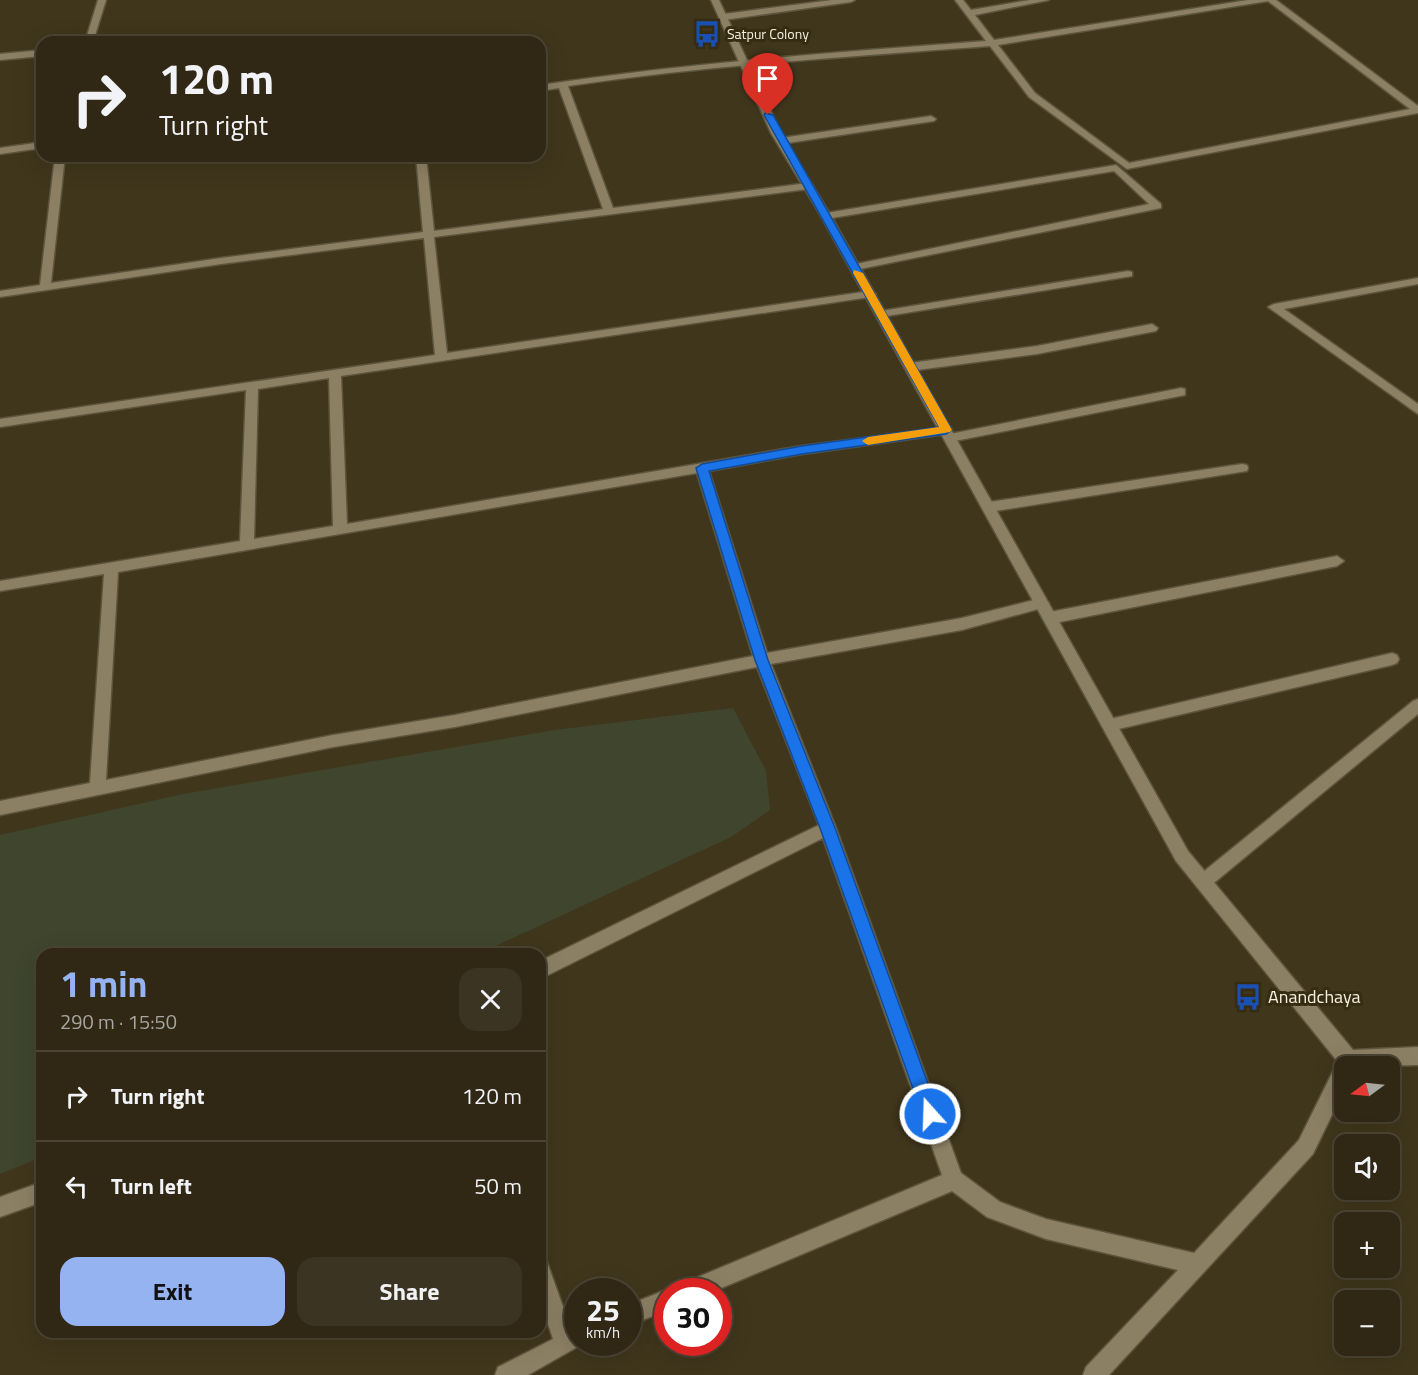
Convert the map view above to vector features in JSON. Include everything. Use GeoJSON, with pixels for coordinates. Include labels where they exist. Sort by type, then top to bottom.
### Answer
{"type":"FeatureCollection","features":[{"type":"Feature","properties":{"kind":"street"},"geometry":{"type":"LineString","coordinates":[[91,36],[102,0]]}},
{"type":"Feature","properties":{"kind":"street"},"geometry":{"type":"LineString","coordinates":[[715,0],[781,141],[855,267],[1182,856],[1339,1056]]}},
{"type":"Feature","properties":{"kind":"street"},"geometry":{"type":"LineString","coordinates":[[724,17],[851,0]]}},
{"type":"Feature","properties":{"kind":"street"},"geometry":{"type":"LineString","coordinates":[[959,0],[1032,95],[1127,166],[1418,110]]}},
{"type":"Feature","properties":{"kind":"street"},"geometry":{"type":"LineString","coordinates":[[969,13],[1045,0]]}},
{"type":"Feature","properties":{"kind":"street"},"geometry":{"type":"LineString","coordinates":[[546,87],[632,74],[745,62],[992,43],[1230,2],[1264,0]]}},
{"type":"Feature","properties":{"kind":"street"},"geometry":{"type":"LineString","coordinates":[[1271,0],[1418,110]]}},
{"type":"Feature","properties":{"kind":"street"},"geometry":{"type":"LineString","coordinates":[[0,57],[36,54]]}},
{"type":"Feature","properties":{"kind":"street"},"geometry":{"type":"LineString","coordinates":[[563,85],[609,210]]}},
{"type":"Feature","properties":{"kind":"street"},"geometry":{"type":"LineString","coordinates":[[781,141],[931,120]]}},
{"type":"Feature","properties":{"kind":"street"},"geometry":{"type":"LineString","coordinates":[[0,151],[36,146]]}},
{"type":"Feature","properties":{"kind":"street"},"geometry":{"type":"LineString","coordinates":[[45,288],[59,162]]}},
{"type":"Feature","properties":{"kind":"street"},"geometry":{"type":"LineString","coordinates":[[422,162],[441,356]]}},
{"type":"Feature","properties":{"kind":"street"},"geometry":{"type":"LineString","coordinates":[[826,216],[1116,168],[1157,206],[855,267]]}},
{"type":"Feature","properties":{"kind":"street"},"geometry":{"type":"LineString","coordinates":[[0,294],[220,261],[808,186]]}},
{"type":"Feature","properties":{"kind":"street"},"geometry":{"type":"LineString","coordinates":[[881,314],[1128,274]]}},
{"type":"Feature","properties":{"kind":"street"},"geometry":{"type":"LineString","coordinates":[[1418,281],[1274,307],[1418,410]]}},
{"type":"Feature","properties":{"kind":"street"},"geometry":{"type":"LineString","coordinates":[[0,423],[870,294]]}},
{"type":"Feature","properties":{"kind":"street"},"geometry":{"type":"LineString","coordinates":[[910,367],[1037,350],[1152,328]]}},
{"type":"Feature","properties":{"kind":"street"},"geometry":{"type":"LineString","coordinates":[[335,372],[340,529]]}},
{"type":"Feature","properties":{"kind":"street"},"geometry":{"type":"LineString","coordinates":[[247,545],[252,384]]}},
{"type":"Feature","properties":{"kind":"street"},"geometry":{"type":"LineString","coordinates":[[0,586],[802,450],[948,434],[1181,392]]}},
{"type":"Feature","properties":{"kind":"street"},"geometry":{"type":"LineString","coordinates":[[702,468],[762,660],[828,828],[954,1180],[994,1210],[1047,1229],[1198,1264]]}},
{"type":"Feature","properties":{"kind":"street"},"geometry":{"type":"LineString","coordinates":[[988,507],[1242,468]]}},
{"type":"Feature","properties":{"kind":"street"},"geometry":{"type":"LineString","coordinates":[[1050,618],[1337,561]]}},
{"type":"Feature","properties":{"kind":"street"},"geometry":{"type":"LineString","coordinates":[[98,789],[111,568]]}},
{"type":"Feature","properties":{"kind":"street"},"geometry":{"type":"LineString","coordinates":[[0,808],[333,741],[962,624],[1042,603]]}},
{"type":"Feature","properties":{"kind":"street"},"geometry":{"type":"LineString","coordinates":[[1110,725],[1392,659]]}},
{"type":"Feature","properties":{"kind":"street"},"geometry":{"type":"LineString","coordinates":[[1203,882],[1418,705]]}},
{"type":"Feature","properties":{"kind":"street"},"geometry":{"type":"LineString","coordinates":[[546,967],[828,828]]}},
{"type":"Feature","properties":{"kind":"street"},"geometry":{"type":"LineString","coordinates":[[1400,1058],[1418,1056]]}},
{"type":"Feature","properties":{"kind":"street"},"geometry":{"type":"LineString","coordinates":[[1094,1375],[1306,1147],[1334,1090]]}},
{"type":"Feature","properties":{"kind":"street"},"geometry":{"type":"LineString","coordinates":[[720,1278],[954,1180]]}},
{"type":"Feature","properties":{"kind":"street"},"geometry":{"type":"LineString","coordinates":[[0,1208],[36,1194]]}},
{"type":"Feature","properties":{"kind":"street"},"geometry":{"type":"LineString","coordinates":[[546,1283],[564,1324]]}},
{"type":"Feature","properties":{"kind":"street"},"geometry":{"type":"LineString","coordinates":[[506,1375],[564,1344]]}},
{"type":"Feature","properties":{"kind":"green space"},"geometry":{"type":"Polygon","coordinates":[[[733,708],[766,771],[770,810],[731,837],[491,948],[36,948],[36,1159],[0,1174],[0,835],[183,794],[555,730],[733,708]]]}},
{"type":"Feature","properties":{"kind":"slow traffic"},"geometry":{"type":"LineString","coordinates":[[858,273],[946,430],[868,441]]}},
{"type":"Feature","properties":{"kind":"place","name":"Satpur Colony"},"geometry":{"type":"Point","coordinates":[707,34]}},
{"type":"Feature","properties":{"kind":"place","name":"Anandchaya"},"geometry":{"type":"Point","coordinates":[1248,997]}},
{"type":"Feature","properties":{"kind":"route"},"geometry":{"type":"LineString","coordinates":[[768,115],[776,133],[826,216],[946,430],[802,450],[702,468],[762,660],[828,828],[930,1114]]}}]}
